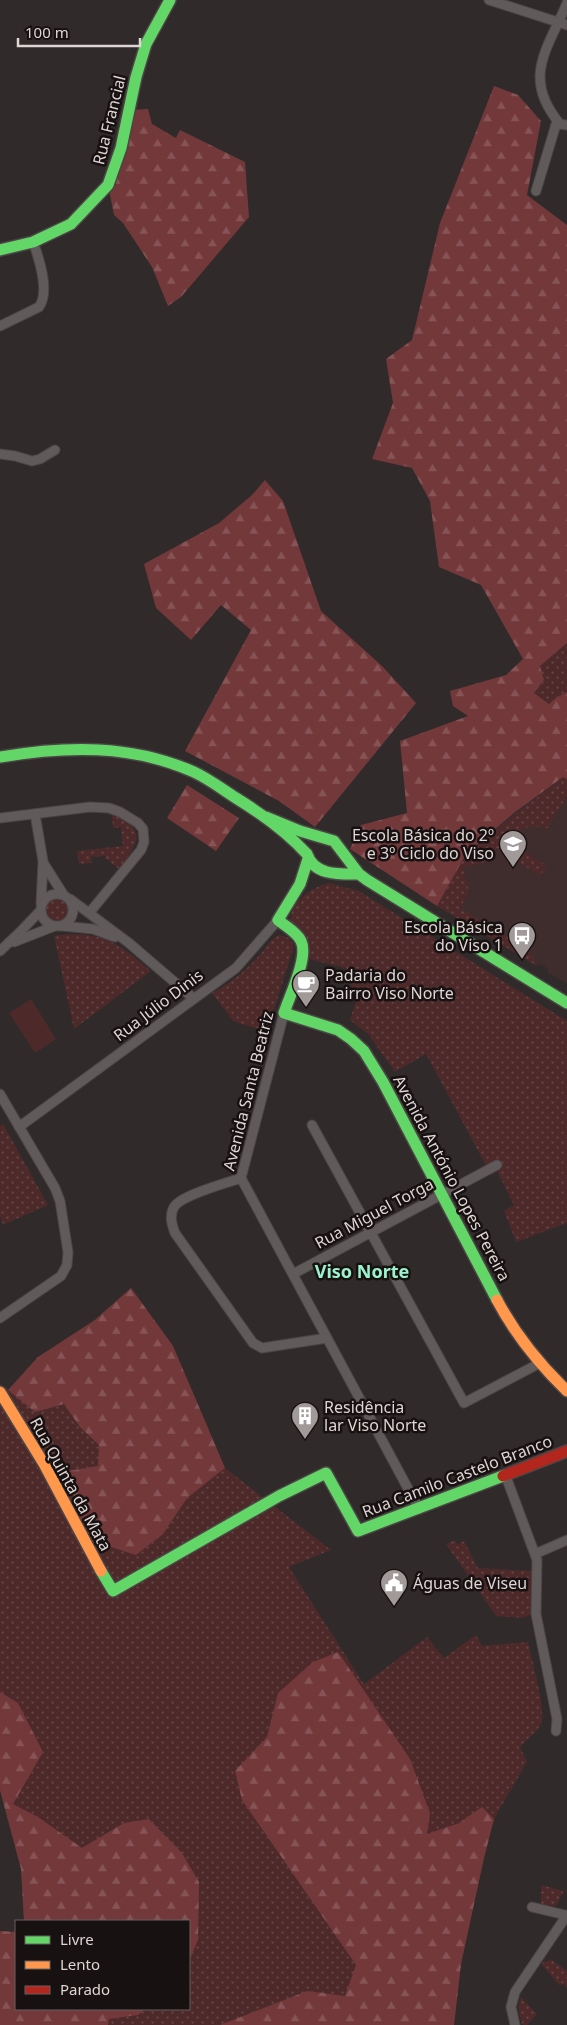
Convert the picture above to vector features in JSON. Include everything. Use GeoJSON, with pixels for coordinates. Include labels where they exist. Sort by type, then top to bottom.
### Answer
{"type":"FeatureCollection","features":[{"type":"Feature","properties":{"kind":"street","name":"Rua Francial"},"geometry":{"type":"LineString","coordinates":[[0,250],[33,242],[71,224],[108,185],[121,148],[136,77],[146,44],[170,0]]}},
{"type":"Feature","properties":{"kind":"street"},"geometry":{"type":"LineString","coordinates":[[489,0],[567,25]]}},
{"type":"Feature","properties":{"kind":"street"},"geometry":{"type":"LineString","coordinates":[[567,3],[542,57],[539,75],[548,109],[560,124],[567,125]]}},
{"type":"Feature","properties":{"kind":"street"},"geometry":{"type":"LineString","coordinates":[[536,191],[558,121]]}},
{"type":"Feature","properties":{"kind":"street"},"geometry":{"type":"LineString","coordinates":[[0,326],[39,306],[43,301],[41,267],[33,242]]}},
{"type":"Feature","properties":{"kind":"street"},"geometry":{"type":"LineString","coordinates":[[0,454],[32,461],[40,459],[55,450]]}},
{"type":"Feature","properties":{"kind":"street"},"geometry":{"type":"LineString","coordinates":[[0,757],[18,753],[108,748],[142,753],[195,772],[266,816],[289,834],[313,868],[325,872],[359,874]]}},
{"type":"Feature","properties":{"kind":"street"},"geometry":{"type":"LineString","coordinates":[[0,751],[18,753]]}},
{"type":"Feature","properties":{"kind":"street"},"geometry":{"type":"LineString","coordinates":[[0,818],[90,807],[109,808],[120,812],[143,829],[144,842],[141,850],[90,912]]}},
{"type":"Feature","properties":{"kind":"street"},"geometry":{"type":"LineString","coordinates":[[35,814],[43,861],[41,907],[46,922],[58,926],[105,932],[129,943]]}},
{"type":"Feature","properties":{"kind":"street"},"geometry":{"type":"LineString","coordinates":[[266,816],[300,831],[334,841],[359,874],[567,1003]]}},
{"type":"Feature","properties":{"kind":"street"},"geometry":{"type":"LineString","coordinates":[[307,857],[310,845],[314,841],[323,838]]}},
{"type":"Feature","properties":{"kind":"street"},"geometry":{"type":"LineString","coordinates":[[325,872],[338,865],[340,849]]}},
{"type":"Feature","properties":{"kind":"street","name":"Rua Júlio Dinis"},"geometry":{"type":"LineString","coordinates":[[19,1127],[236,968],[278,920],[298,891],[306,872],[307,857]]}},
{"type":"Feature","properties":{"kind":"street"},"geometry":{"type":"LineString","coordinates":[[4,948],[58,926],[72,916],[74,907],[43,861]]}},
{"type":"Feature","properties":{"kind":"street","name":"Rua Júlio Dinis"},"geometry":{"type":"LineString","coordinates":[[298,891],[310,880],[325,872]]}},
{"type":"Feature","properties":{"kind":"street"},"geometry":{"type":"LineString","coordinates":[[4,948],[41,907],[44,900],[52,894],[66,896],[90,912],[129,943],[193,998]]}},
{"type":"Feature","properties":{"kind":"street","name":"Avenida Santa Beatriz"},"geometry":{"type":"LineString","coordinates":[[278,920],[302,941],[304,947],[284,1013],[241,1178],[418,1509]]}},
{"type":"Feature","properties":{"kind":"street","name":"Avenida António Lopes Pereira"},"geometry":{"type":"LineString","coordinates":[[284,1013],[338,1030],[364,1051],[383,1082],[509,1322],[523,1343],[567,1391]]}},
{"type":"Feature","properties":{"kind":"street"},"geometry":{"type":"LineString","coordinates":[[0,1094],[55,1188],[60,1201],[68,1252],[66,1265],[61,1276],[0,1318]]}},
{"type":"Feature","properties":{"kind":"street"},"geometry":{"type":"LineString","coordinates":[[312,1125],[464,1403],[540,1363]]}},
{"type":"Feature","properties":{"kind":"street","name":"Rua Miguel Torga"},"geometry":{"type":"LineString","coordinates":[[293,1274],[497,1165]]}},
{"type":"Feature","properties":{"kind":"street"},"geometry":{"type":"LineString","coordinates":[[241,1178],[182,1199],[174,1206],[171,1220],[175,1233],[253,1343],[262,1348],[327,1338]]}},
{"type":"Feature","properties":{"kind":"street","name":"Rua Quinta da Mata"},"geometry":{"type":"LineString","coordinates":[[0,1392],[44,1464],[96,1564],[113,1591],[279,1496],[326,1473],[358,1531]]}},
{"type":"Feature","properties":{"kind":"street","name":"Rua Camilo Castelo Branco"},"geometry":{"type":"LineString","coordinates":[[358,1531],[567,1451]]}},
{"type":"Feature","properties":{"kind":"street"},"geometry":{"type":"LineString","coordinates":[[505,1474],[537,1560],[536,1614],[557,1719],[556,1732]]}},
{"type":"Feature","properties":{"kind":"street"},"geometry":{"type":"LineString","coordinates":[[535,1554],[567,1540]]}},
{"type":"Feature","properties":{"kind":"street"},"geometry":{"type":"LineString","coordinates":[[515,2025],[511,2006],[515,1992],[566,1915],[532,1907]]}},
{"type":"Feature","properties":{"kind":"shaded area"},"geometry":{"type":"Polygon","coordinates":[[[567,643],[567,692],[549,704],[534,693],[544,680],[540,666],[567,643]]]}},
{"type":"Feature","properties":{"kind":"shaded area","name":"Escola Básica do 2º e 3º Ciclo do Viso"},"geometry":{"type":"Polygon","coordinates":[[[563,777],[567,779],[567,984],[548,973],[548,969],[541,964],[537,966],[437,906],[466,854],[515,812],[563,777]]]}},
{"type":"Feature","properties":{"kind":"shaded area"},"geometry":{"type":"Polygon","coordinates":[[[563,777],[567,779],[567,796],[547,829],[532,827],[521,830],[504,851],[496,848],[488,861],[463,868],[469,892],[460,908],[527,949],[537,966],[437,906],[466,854],[563,777]]]}},
{"type":"Feature","properties":{"kind":"shaded area"},"geometry":{"type":"Polygon","coordinates":[[[112,814],[124,820],[135,832],[137,838],[131,852],[119,869],[105,856],[91,857],[92,863],[79,864],[77,851],[123,846],[121,827],[113,828],[112,814]]]}},
{"type":"Feature","properties":{"kind":"shaded area"},"geometry":{"type":"Polygon","coordinates":[[[522,850],[547,866],[540,876],[516,860],[522,850]]]}},
{"type":"Feature","properties":{"kind":"shaded area"},"geometry":{"type":"Polygon","coordinates":[[[329,883],[359,891],[567,1021],[567,1223],[516,1242],[504,1211],[514,1205],[497,1171],[491,1175],[426,1054],[395,1072],[368,1034],[350,1020],[356,1001],[345,968],[309,959],[309,941],[290,923],[291,915],[298,902],[315,888],[329,883]]]}},
{"type":"Feature","properties":{"kind":"shaded area"},"geometry":{"type":"Polygon","coordinates":[[[57,899],[65,902],[68,910],[65,918],[57,921],[49,918],[46,910],[49,902],[57,899]]]}},
{"type":"Feature","properties":{"kind":"shaded area"},"geometry":{"type":"Polygon","coordinates":[[[68,934],[94,936],[114,943],[151,971],[74,1029],[54,936],[68,934]]]}},
{"type":"Feature","properties":{"kind":"shaded area"},"geometry":{"type":"Polygon","coordinates":[[[280,935],[289,938],[294,946],[267,1032],[233,1021],[212,993],[252,964],[272,939],[280,935]]]}},
{"type":"Feature","properties":{"kind":"shaded area"},"geometry":{"type":"Polygon","coordinates":[[[31,999],[56,1039],[35,1053],[9,1013],[31,999]]]}},
{"type":"Feature","properties":{"kind":"shaded area"},"geometry":{"type":"Polygon","coordinates":[[[3,1124],[48,1205],[3,1225],[0,1216],[0,1126],[3,1124]]]}},
{"type":"Feature","properties":{"kind":"shaded area"},"geometry":{"type":"Polygon","coordinates":[[[131,1288],[173,1346],[225,1468],[331,1550],[289,1567],[364,1684],[427,1637],[444,1658],[476,1635],[482,1646],[528,1642],[542,1708],[541,1724],[520,1747],[527,1762],[494,1819],[461,1964],[454,2025],[0,2025],[0,1931],[15,1932],[15,2010],[190,2010],[190,1920],[24,1920],[21,1869],[0,1790],[0,1385],[9,1390],[38,1357],[95,1320],[131,1288]]]}},
{"type":"Feature","properties":{"kind":"shaded area"},"geometry":{"type":"Polygon","coordinates":[[[455,1540],[457,1545],[464,1541],[478,1568],[532,1571],[532,1614],[522,1618],[496,1616],[446,1544],[455,1540]]]}},
{"type":"Feature","properties":{"kind":"shaded area"},"geometry":{"type":"Polygon","coordinates":[[[541,1885],[564,1891],[556,1906],[541,1905],[541,1885]]]}},
{"type":"Feature","properties":{"kind":"shaded area"},"geometry":{"type":"Polygon","coordinates":[[[552,1960],[567,1971],[567,1988],[563,1983],[560,1986],[542,1965],[543,1962],[552,1960]]]}},
{"type":"Feature","properties":{"kind":"shaded area"},"geometry":{"type":"Polygon","coordinates":[[[521,1997],[537,2014],[527,2025],[523,2025],[520,2015],[519,2004],[521,1997]]]}},
{"type":"Feature","properties":{"kind":"green space"},"geometry":{"type":"Polygon","coordinates":[[[494,86],[518,95],[541,121],[527,195],[567,225],[567,643],[540,666],[544,680],[534,693],[549,704],[567,692],[567,779],[563,777],[515,812],[466,854],[437,906],[350,849],[361,825],[407,813],[400,741],[468,716],[453,706],[450,691],[506,675],[523,659],[481,585],[439,567],[430,501],[412,468],[372,459],[393,403],[386,359],[412,340],[440,223],[494,86]]]}},
{"type":"Feature","properties":{"kind":"green space"},"geometry":{"type":"Polygon","coordinates":[[[148,109],[152,124],[176,138],[180,130],[245,162],[249,217],[181,297],[168,306],[152,267],[123,223],[114,215],[108,185],[129,110],[148,109]]]}},
{"type":"Feature","properties":{"kind":"green space"},"geometry":{"type":"Polygon","coordinates":[[[265,480],[283,501],[321,611],[382,666],[416,703],[315,827],[279,801],[185,751],[251,630],[221,605],[191,640],[156,608],[144,564],[219,523],[252,495],[265,480]]]}},
{"type":"Feature","properties":{"kind":"green space"},"geometry":{"type":"Polygon","coordinates":[[[187,785],[239,818],[216,851],[167,818],[187,785]]]}},
{"type":"Feature","properties":{"kind":"green space"},"geometry":{"type":"Polygon","coordinates":[[[131,1288],[173,1346],[225,1468],[187,1498],[163,1534],[136,1555],[83,1538],[68,1471],[98,1466],[99,1445],[80,1427],[64,1404],[35,1412],[8,1390],[38,1357],[95,1320],[131,1288]]]}},
{"type":"Feature","properties":{"kind":"green space"},"geometry":{"type":"Polygon","coordinates":[[[338,1652],[410,1759],[430,1813],[427,1834],[459,1823],[482,1807],[494,1819],[461,1964],[454,2025],[220,2025],[307,1991],[345,1996],[356,1965],[242,1800],[235,1771],[267,1737],[278,1693],[313,1662],[338,1652]]]}},
{"type":"Feature","properties":{"kind":"green space"},"geometry":{"type":"Polygon","coordinates":[[[0,1692],[18,1703],[43,1752],[13,1804],[38,1817],[82,1848],[124,1823],[149,1819],[182,1853],[199,1882],[198,1940],[190,1959],[190,1920],[24,1920],[21,1869],[0,1790],[0,1692]]]}},
{"type":"Feature","properties":{"kind":"green space"},"geometry":{"type":"Polygon","coordinates":[[[0,1931],[15,1932],[15,2010],[144,2010],[138,2015],[109,2019],[108,2025],[0,2025],[0,1931]]]}},
{"type":"Feature","properties":{"kind":"traffic: fast"},"geometry":{"type":"LineString","coordinates":[[0,250],[33,242],[71,224],[108,185],[121,148],[136,77],[146,44],[170,0]]}},
{"type":"Feature","properties":{"kind":"traffic: fast"},"geometry":{"type":"LineString","coordinates":[[0,757],[49,751],[98,750],[146,756],[170,763],[205,778],[255,810],[282,830],[307,854]]}},
{"type":"Feature","properties":{"kind":"traffic: fast"},"geometry":{"type":"LineString","coordinates":[[266,817],[300,831],[334,841],[359,874],[367,880],[567,1003]]}},
{"type":"Feature","properties":{"kind":"traffic: fast"},"geometry":{"type":"LineString","coordinates":[[307,854],[310,861],[322,870],[359,874]]}},
{"type":"Feature","properties":{"kind":"traffic: fast"},"geometry":{"type":"LineString","coordinates":[[308,859],[300,884],[278,920],[297,935],[303,948],[300,967],[284,1013],[338,1030],[364,1051],[383,1082],[497,1300]]}},
{"type":"Feature","properties":{"kind":"traffic: fast"},"geometry":{"type":"LineString","coordinates":[[101,1571],[113,1591],[279,1496],[326,1473],[358,1531],[503,1476]]}},
{"type":"Feature","properties":{"kind":"traffic: slow"},"geometry":{"type":"LineString","coordinates":[[497,1300],[528,1348],[567,1391]]}},
{"type":"Feature","properties":{"kind":"traffic: slow"},"geometry":{"type":"LineString","coordinates":[[0,1392],[44,1464],[101,1571]]}},
{"type":"Feature","properties":{"kind":"traffic: jam"},"geometry":{"type":"LineString","coordinates":[[503,1476],[567,1451]]}},
{"type":"Feature","properties":{"kind":"place","name":"Escola Básica do 2º e 3º Ciclo do Viso"},"geometry":{"type":"Point","coordinates":[513,868]}},
{"type":"Feature","properties":{"kind":"place","name":"Escola Básica do Viso 1"},"geometry":{"type":"Point","coordinates":[522,960]}},
{"type":"Feature","properties":{"kind":"place","name":"Padaria do Bairro Viso Norte"},"geometry":{"type":"Point","coordinates":[306,1008]}},
{"type":"Feature","properties":{"kind":"place","name":"Residência lar Viso Norte"},"geometry":{"type":"Point","coordinates":[305,1440]}},
{"type":"Feature","properties":{"kind":"place","name":"Águas de Viseu"},"geometry":{"type":"Point","coordinates":[394,1607]}},
{"type":"Feature","properties":{"kind":"district","name":"Viso Norte"},"geometry":{"type":"Point","coordinates":[362,1272]}}]}
